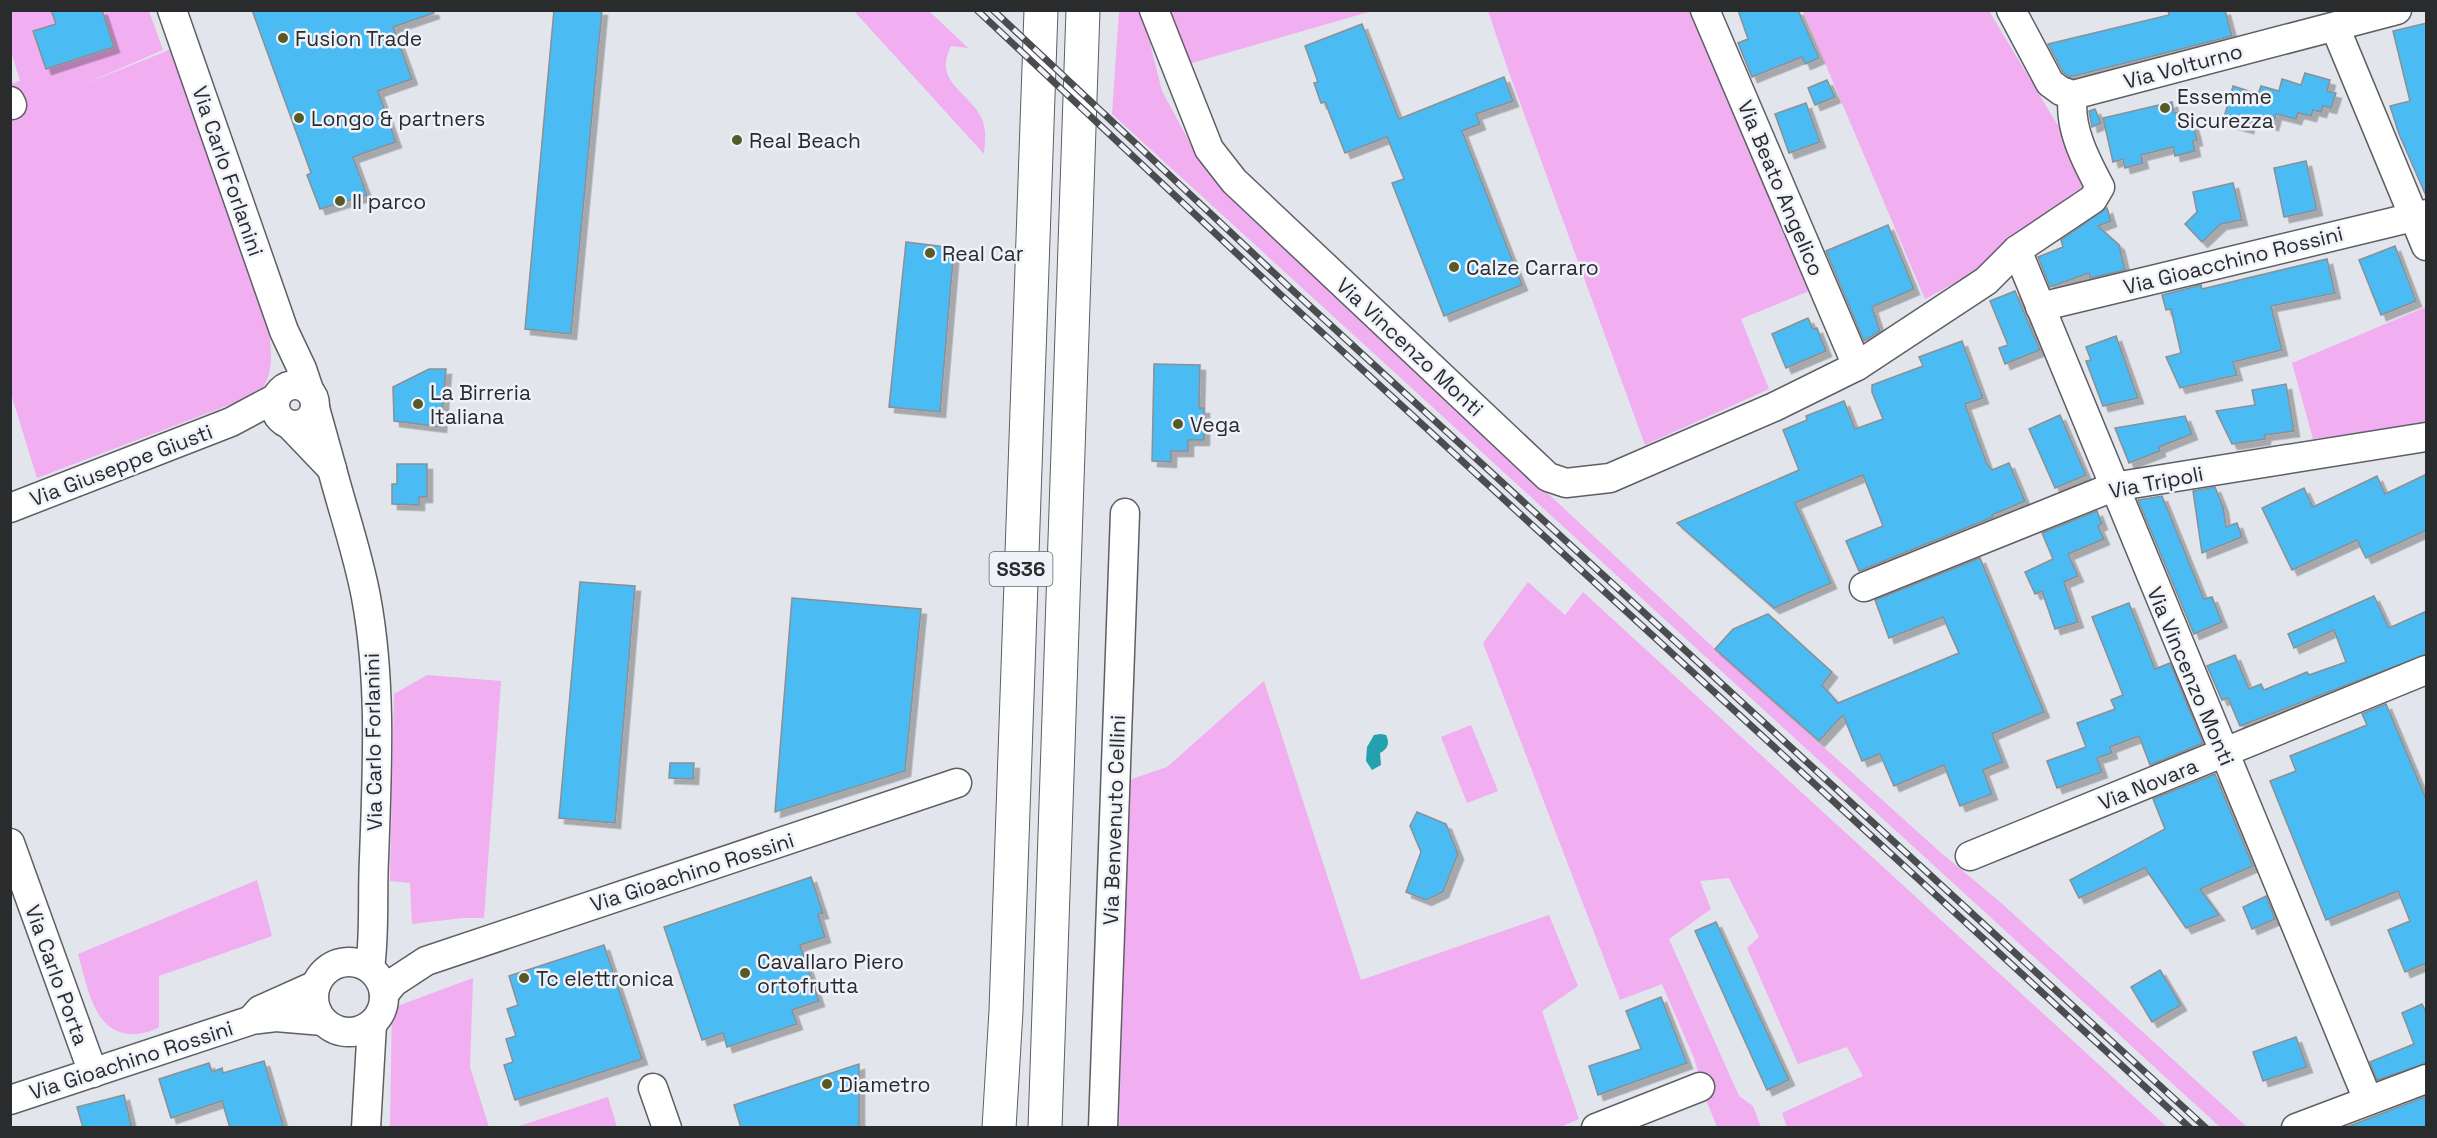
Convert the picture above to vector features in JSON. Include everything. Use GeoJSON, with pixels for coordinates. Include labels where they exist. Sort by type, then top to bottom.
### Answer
{"type":"FeatureCollection","features":[{"type":"Feature","properties":{"kind":"highway","name":"SS36"},"geometry":{"type":"LineString","coordinates":[[999,1128],[1007,975],[1041,10]]}},
{"type":"Feature","properties":{"kind":"highway","name":"SS36"},"geometry":{"type":"LineString","coordinates":[[1045,1128],[1083,10]]}},
{"type":"Feature","properties":{"kind":"street","name":"Via Carlo Forlanini"},"geometry":{"type":"LineString","coordinates":[[172,10],[285,331],[299,361],[312,399],[365,595],[376,667],[376,797],[372,911],[374,935],[370,968]]}},
{"type":"Feature","properties":{"kind":"street","name":"Via Vincenzo Monti"},"geometry":{"type":"LineString","coordinates":[[1154,10],[1209,149],[1234,181],[1548,477],[1566,483],[1610,478],[1774,407],[1857,366]]}},
{"type":"Feature","properties":{"kind":"street","name":"Via Beato Angelico"},"geometry":{"type":"LineString","coordinates":[[1705,10],[1857,366]]}},
{"type":"Feature","properties":{"kind":"street"},"geometry":{"type":"LineString","coordinates":[[1857,366],[1986,281],[2017,250],[2093,199],[2100,187],[2091,171],[2070,112],[2073,95],[2061,91],[2050,82],[2011,10]]}},
{"type":"Feature","properties":{"kind":"street","name":"Via Volturno"},"geometry":{"type":"LineString","coordinates":[[2073,95],[2397,10]]}},
{"type":"Feature","properties":{"kind":"street"},"geometry":{"type":"LineString","coordinates":[[2335,27],[2420,215],[2427,246]]}},
{"type":"Feature","properties":{"kind":"street","name":"Via Gioacchino Rossini"},"geometry":{"type":"LineString","coordinates":[[2040,307],[2420,215]]}},
{"type":"Feature","properties":{"kind":"street","name":"Via Vincenzo Monti"},"geometry":{"type":"LineString","coordinates":[[2017,250],[2368,1100]]}},
{"type":"Feature","properties":{"kind":"street","name":"Via Carlo Forlanini"},"geometry":{"type":"LineString","coordinates":[[285,331],[286,356],[282,409],[332,469]]}},
{"type":"Feature","properties":{"kind":"street","name":"Via Giuseppe Giusti"},"geometry":{"type":"LineString","coordinates":[[10,508],[231,422],[251,420],[282,409],[284,388],[297,385],[312,399]]}},
{"type":"Feature","properties":{"kind":"street","name":"Via Tripoli"},"geometry":{"type":"LineString","coordinates":[[1864,587],[2113,487],[2427,437]]}},
{"type":"Feature","properties":{"kind":"street","name":"Via Benvenuto Cellini"},"geometry":{"type":"LineString","coordinates":[[1104,1128],[1125,513]]}},
{"type":"Feature","properties":{"kind":"street","name":"Via Novara"},"geometry":{"type":"LineString","coordinates":[[1970,856],[2427,670]]}},
{"type":"Feature","properties":{"kind":"street","name":"Via Gioachino Rossini"},"geometry":{"type":"LineString","coordinates":[[384,994],[394,982],[426,961],[957,783]]}},
{"type":"Feature","properties":{"kind":"street","name":"Via Carlo Porta"},"geometry":{"type":"LineString","coordinates":[[10,843],[93,1072]]}},
{"type":"Feature","properties":{"kind":"street","name":"Via Carlo Forlanini"},"geometry":{"type":"LineString","coordinates":[[324,975],[346,956],[372,911]]}},
{"type":"Feature","properties":{"kind":"street","name":"Via Gioachino Rossini"},"geometry":{"type":"LineString","coordinates":[[370,968],[386,962],[426,961]]}},
{"type":"Feature","properties":{"kind":"street"},"geometry":{"type":"LineString","coordinates":[[332,1026],[357,1031],[372,1024],[379,1016],[384,1005],[384,994],[382,984],[370,968],[356,962],[324,975],[314,1004],[332,1026],[367,1088]]}},
{"type":"Feature","properties":{"kind":"street","name":"Via Gioachino Rossini"},"geometry":{"type":"LineString","coordinates":[[252,1020],[260,1010],[324,975]]}},
{"type":"Feature","properties":{"kind":"street","name":"Via Gioachino Rossini"},"geometry":{"type":"LineString","coordinates":[[10,1100],[252,1020],[276,1017],[332,1026]]}},
{"type":"Feature","properties":{"kind":"street"},"geometry":{"type":"LineString","coordinates":[[366,1128],[372,1024]]}},
{"type":"Feature","properties":{"kind":"street"},"geometry":{"type":"LineString","coordinates":[[2296,1128],[2427,1079]]}},
{"type":"Feature","properties":{"kind":"street"},"geometry":{"type":"LineString","coordinates":[[1596,1128],[1700,1087]]}},
{"type":"Feature","properties":{"kind":"street"},"geometry":{"type":"LineString","coordinates":[[653,1088],[667,1128]]}},
{"type":"Feature","properties":{"kind":"shaded area"},"geometry":{"type":"Polygon","coordinates":[[[1166,10],[1372,11],[1185,65],[1166,10]]]}},
{"type":"Feature","properties":{"kind":"shaded area"},"geometry":{"type":"Polygon","coordinates":[[[11,11],[149,11],[163,50],[82,85],[174,48],[268,324],[271,352],[268,378],[258,394],[37,478],[11,394],[10,84],[20,81],[11,51],[11,11]]]}},
{"type":"Feature","properties":{"kind":"shaded area"},"geometry":{"type":"Polygon","coordinates":[[[854,11],[929,11],[968,48],[951,46],[946,69],[954,85],[981,117],[985,131],[984,154],[854,11]]]}},
{"type":"Feature","properties":{"kind":"shaded area"},"geometry":{"type":"Polygon","coordinates":[[[1119,11],[1142,11],[1162,91],[1199,160],[1228,196],[1715,649],[1940,852],[1999,901],[2247,1127],[2220,1127],[1112,114],[1119,11]]]}},
{"type":"Feature","properties":{"kind":"shaded area"},"geometry":{"type":"Polygon","coordinates":[[[1488,11],[1693,11],[1809,291],[1741,319],[1769,389],[1645,445],[1488,11]]]}},
{"type":"Feature","properties":{"kind":"shaded area"},"geometry":{"type":"Polygon","coordinates":[[[1803,11],[1989,11],[2095,187],[1973,273],[1925,299],[1803,11]]]}},
{"type":"Feature","properties":{"kind":"shaded area"},"geometry":{"type":"Polygon","coordinates":[[[2426,307],[2426,423],[2313,439],[2292,363],[2426,307]]]}},
{"type":"Feature","properties":{"kind":"shaded area"},"geometry":{"type":"Polygon","coordinates":[[[1528,582],[1565,615],[1583,592],[2167,1127],[1787,1127],[1782,1113],[1863,1076],[1847,1047],[1798,1064],[1747,948],[1759,937],[1729,878],[1700,881],[1711,909],[1669,939],[1739,1096],[1753,1106],[1761,1127],[1717,1127],[1706,1100],[1694,1058],[1662,984],[1620,1000],[1483,643],[1528,582]]]}},
{"type":"Feature","properties":{"kind":"shaded area"},"geometry":{"type":"Polygon","coordinates":[[[427,675],[501,681],[484,918],[412,924],[410,883],[390,881],[394,694],[427,675]]]}},
{"type":"Feature","properties":{"kind":"shaded area"},"geometry":{"type":"Polygon","coordinates":[[[1264,681],[1361,980],[1549,915],[1578,986],[1542,1011],[1579,1119],[1558,1128],[1119,1128],[1129,780],[1167,767],[1264,681]]]}},
{"type":"Feature","properties":{"kind":"shaded area"},"geometry":{"type":"Polygon","coordinates":[[[1471,725],[1498,791],[1467,803],[1441,737],[1471,725]]]}},
{"type":"Feature","properties":{"kind":"shaded area"},"geometry":{"type":"Polygon","coordinates":[[[257,880],[272,936],[159,976],[159,1027],[132,1034],[119,1032],[108,1026],[94,1005],[78,954],[257,880]]]}},
{"type":"Feature","properties":{"kind":"shaded area"},"geometry":{"type":"Polygon","coordinates":[[[473,978],[470,1067],[489,1127],[390,1127],[392,1008],[473,978]]]}},
{"type":"Feature","properties":{"kind":"shaded area"},"geometry":{"type":"Polygon","coordinates":[[[608,1097],[617,1127],[516,1127],[608,1097]]]}},
{"type":"Feature","properties":{"kind":"water"},"geometry":{"type":"Polygon","coordinates":[[[1374,735],[1386,735],[1388,746],[1380,753],[1381,765],[1372,770],[1366,761],[1367,747],[1374,735]]]}},
{"type":"Feature","properties":{"kind":"building"},"geometry":{"type":"Polygon","coordinates":[[[51,10],[102,10],[114,47],[46,69],[33,31],[56,24],[51,10]]]}},
{"type":"Feature","properties":{"kind":"building"},"geometry":{"type":"Polygon","coordinates":[[[252,10],[433,10],[434,13],[393,27],[412,79],[378,91],[396,142],[353,157],[367,195],[320,209],[307,175],[311,173],[252,10]]]}},
{"type":"Feature","properties":{"kind":"building"},"geometry":{"type":"Polygon","coordinates":[[[554,10],[602,10],[571,334],[525,329],[554,10]]]}},
{"type":"Feature","properties":{"kind":"building"},"geometry":{"type":"Polygon","coordinates":[[[1738,10],[1798,10],[1819,58],[1805,64],[1802,57],[1752,77],[1738,43],[1748,39],[1738,10]]]}},
{"type":"Feature","properties":{"kind":"building"},"geometry":{"type":"Polygon","coordinates":[[[2168,10],[2225,10],[2232,36],[2070,77],[2063,72],[2048,44],[2169,15],[2168,10]]]}},
{"type":"Feature","properties":{"kind":"building"},"geometry":{"type":"Polygon","coordinates":[[[2427,23],[2427,198],[2399,134],[2390,106],[2410,101],[2393,31],[2427,23]]]}},
{"type":"Feature","properties":{"kind":"building"},"geometry":{"type":"Polygon","coordinates":[[[1362,24],[1399,119],[1504,77],[1513,101],[1476,114],[1480,124],[1462,131],[1522,285],[1444,316],[1392,183],[1404,179],[1387,137],[1345,153],[1325,102],[1321,103],[1314,83],[1318,82],[1305,46],[1362,24]]]}},
{"type":"Feature","properties":{"kind":"building"},"geometry":{"type":"Polygon","coordinates":[[[2305,73],[2330,80],[2327,91],[2336,93],[2331,108],[2323,106],[2321,112],[2313,110],[2311,116],[2298,113],[2296,119],[2276,114],[2273,125],[2251,119],[2248,128],[2223,121],[2233,86],[2258,94],[2261,86],[2279,91],[2282,79],[2301,85],[2305,73]]]}},
{"type":"Feature","properties":{"kind":"building"},"geometry":{"type":"Polygon","coordinates":[[[1827,80],[1835,97],[1815,105],[1808,88],[1827,80]]]}},
{"type":"Feature","properties":{"kind":"building"},"geometry":{"type":"Polygon","coordinates":[[[2172,102],[2174,113],[2181,112],[2183,118],[2191,116],[2197,140],[2193,141],[2195,151],[2175,156],[2173,147],[2141,155],[2143,163],[2125,168],[2123,159],[2113,162],[2103,118],[2172,102]]]}},
{"type":"Feature","properties":{"kind":"building"},"geometry":{"type":"Polygon","coordinates":[[[1806,103],[1820,142],[1789,153],[1775,114],[1806,103]]]}},
{"type":"Feature","properties":{"kind":"building"},"geometry":{"type":"Polygon","coordinates":[[[2095,109],[2101,123],[2092,127],[2089,111],[2095,109]]]}},
{"type":"Feature","properties":{"kind":"building"},"geometry":{"type":"Polygon","coordinates":[[[2306,161],[2317,210],[2284,217],[2274,168],[2306,161]]]}},
{"type":"Feature","properties":{"kind":"building"},"geometry":{"type":"Polygon","coordinates":[[[2233,183],[2242,220],[2221,224],[2202,242],[2185,224],[2197,212],[2193,192],[2233,183]]]}},
{"type":"Feature","properties":{"kind":"building"},"geometry":{"type":"Polygon","coordinates":[[[2107,208],[2111,221],[2098,226],[2119,245],[2125,270],[2090,278],[2089,273],[2050,287],[2038,257],[2063,247],[2061,240],[2107,208]]]}},
{"type":"Feature","properties":{"kind":"building"},"geometry":{"type":"Polygon","coordinates":[[[1888,225],[1914,289],[1872,307],[1880,331],[1864,341],[1826,251],[1888,225]]]}},
{"type":"Feature","properties":{"kind":"building"},"geometry":{"type":"Polygon","coordinates":[[[906,242],[954,248],[940,412],[889,407],[906,242]]]}},
{"type":"Feature","properties":{"kind":"building"},"geometry":{"type":"Polygon","coordinates":[[[2395,246],[2416,301],[2381,315],[2359,260],[2395,246]]]}},
{"type":"Feature","properties":{"kind":"building"},"geometry":{"type":"Polygon","coordinates":[[[2327,259],[2335,293],[2271,306],[2282,350],[2233,362],[2237,375],[2180,388],[2166,357],[2181,353],[2171,309],[2166,310],[2162,295],[2201,285],[2202,289],[2327,259]]]}},
{"type":"Feature","properties":{"kind":"building"},"geometry":{"type":"Polygon","coordinates":[[[2015,291],[2040,350],[2005,364],[1999,348],[2008,345],[1990,301],[2015,291]]]}},
{"type":"Feature","properties":{"kind":"building"},"geometry":{"type":"Polygon","coordinates":[[[1808,318],[1813,329],[1817,328],[1826,351],[1786,368],[1772,334],[1808,318]]]}},
{"type":"Feature","properties":{"kind":"building"},"geometry":{"type":"Polygon","coordinates":[[[2116,336],[2138,398],[2103,406],[2086,361],[2091,360],[2086,347],[2116,336]]]}},
{"type":"Feature","properties":{"kind":"building"},"geometry":{"type":"Polygon","coordinates":[[[1962,341],[1983,398],[1965,404],[1987,464],[1992,470],[2009,463],[2025,501],[1992,515],[1993,517],[1859,571],[1846,541],[1883,526],[1863,475],[1795,503],[1831,583],[1774,608],[1677,523],[1799,470],[1783,430],[1807,420],[1806,416],[1844,401],[1855,429],[1883,419],[1872,392],[1872,385],[1923,366],[1919,357],[1962,341]]]}},
{"type":"Feature","properties":{"kind":"building","name":"Vega"},"geometry":{"type":"Polygon","coordinates":[[[1154,364],[1200,365],[1199,408],[1204,408],[1204,440],[1188,440],[1188,451],[1171,451],[1171,462],[1152,461],[1154,364]]]}},
{"type":"Feature","properties":{"kind":"building","name":"La Birreria Italiana"},"geometry":{"type":"Polygon","coordinates":[[[429,369],[446,369],[441,427],[394,421],[393,387],[429,369]]]}},
{"type":"Feature","properties":{"kind":"building"},"geometry":{"type":"Polygon","coordinates":[[[2286,384],[2294,431],[2265,435],[2265,439],[2232,444],[2216,411],[2255,405],[2252,390],[2286,384]]]}},
{"type":"Feature","properties":{"kind":"building"},"geometry":{"type":"Polygon","coordinates":[[[2060,415],[2086,475],[2055,488],[2029,429],[2060,415]]]}},
{"type":"Feature","properties":{"kind":"building"},"geometry":{"type":"Polygon","coordinates":[[[2185,416],[2192,434],[2159,447],[2160,451],[2129,463],[2115,428],[2185,416]]]}},
{"type":"Feature","properties":{"kind":"building"},"geometry":{"type":"Polygon","coordinates":[[[397,464],[427,464],[427,497],[419,497],[419,505],[392,504],[392,484],[397,484],[397,464]]]}},
{"type":"Feature","properties":{"kind":"building"},"geometry":{"type":"Polygon","coordinates":[[[2427,474],[2427,530],[2366,558],[2357,540],[2292,570],[2262,508],[2304,488],[2313,507],[2377,476],[2385,494],[2427,474]]]}},
{"type":"Feature","properties":{"kind":"building"},"geometry":{"type":"Polygon","coordinates":[[[2215,487],[2223,507],[2226,527],[2237,523],[2242,537],[2202,553],[2193,491],[2215,487]]]}},
{"type":"Feature","properties":{"kind":"building"},"geometry":{"type":"Polygon","coordinates":[[[2162,496],[2204,599],[2212,597],[2222,622],[2194,634],[2138,500],[2162,496]]]}},
{"type":"Feature","properties":{"kind":"building"},"geometry":{"type":"Polygon","coordinates":[[[2097,511],[2102,524],[2098,526],[2104,539],[2068,554],[2078,576],[2064,582],[2078,622],[2055,629],[2042,591],[2035,594],[2025,572],[2053,559],[2042,533],[2097,511]]]}},
{"type":"Feature","properties":{"kind":"building"},"geometry":{"type":"Polygon","coordinates":[[[1980,558],[2044,712],[1992,734],[2003,762],[1983,770],[1992,794],[1960,806],[1944,765],[1894,786],[1880,754],[1862,761],[1843,715],[1819,741],[1715,649],[1733,629],[1768,614],[1832,672],[1822,685],[1838,703],[1959,653],[1943,617],[1889,638],[1875,600],[1980,558]]]}},
{"type":"Feature","properties":{"kind":"building"},"geometry":{"type":"Polygon","coordinates":[[[580,582],[635,586],[615,823],[559,818],[580,582]]]}},
{"type":"Feature","properties":{"kind":"building"},"geometry":{"type":"Polygon","coordinates":[[[2374,596],[2389,628],[2427,611],[2427,654],[2240,726],[2228,698],[2222,700],[2207,666],[2235,655],[2249,689],[2261,684],[2264,690],[2307,672],[2309,675],[2346,662],[2334,630],[2294,648],[2288,634],[2374,596]]]}},
{"type":"Feature","properties":{"kind":"building"},"geometry":{"type":"Polygon","coordinates":[[[792,598],[921,609],[905,771],[775,812],[792,598]]]}},
{"type":"Feature","properties":{"kind":"building"},"geometry":{"type":"Polygon","coordinates":[[[2129,603],[2155,669],[2170,663],[2203,743],[2150,765],[2139,736],[2110,747],[2112,753],[2097,758],[2102,772],[2057,788],[2047,761],[2086,747],[2077,723],[2115,709],[2111,700],[2123,695],[2092,617],[2129,603]]]}},
{"type":"Feature","properties":{"kind":"building"},"geometry":{"type":"Polygon","coordinates":[[[2386,704],[2427,801],[2427,963],[2405,972],[2388,930],[2410,921],[2398,891],[2326,920],[2270,781],[2296,771],[2290,756],[2367,725],[2362,714],[2386,704]]]}},
{"type":"Feature","properties":{"kind":"building"},"geometry":{"type":"Polygon","coordinates":[[[670,763],[694,763],[693,779],[669,778],[670,763]]]}},
{"type":"Feature","properties":{"kind":"building"},"geometry":{"type":"Polygon","coordinates":[[[2215,774],[2253,866],[2200,889],[2219,915],[2186,928],[2145,868],[2079,898],[2070,880],[2165,829],[2153,799],[2215,774]]]}},
{"type":"Feature","properties":{"kind":"building"},"geometry":{"type":"Polygon","coordinates":[[[1417,812],[1446,824],[1458,854],[1443,892],[1426,900],[1406,892],[1421,852],[1410,826],[1417,812]]]}},
{"type":"Feature","properties":{"kind":"building","name":"Cavallaro Piero ortofrutta"},"geometry":{"type":"Polygon","coordinates":[[[811,877],[823,913],[818,914],[825,937],[800,945],[819,1001],[792,1010],[797,1024],[727,1047],[723,1033],[702,1040],[664,927],[811,877]]]}},
{"type":"Feature","properties":{"kind":"building"},"geometry":{"type":"Polygon","coordinates":[[[2266,896],[2275,919],[2252,929],[2243,907],[2266,896]]]}},
{"type":"Feature","properties":{"kind":"building"},"geometry":{"type":"Polygon","coordinates":[[[1716,922],[1789,1080],[1767,1090],[1695,931],[1716,922]]]}},
{"type":"Feature","properties":{"kind":"building"},"geometry":{"type":"Polygon","coordinates":[[[604,945],[642,1059],[515,1100],[504,1065],[513,1062],[506,1039],[516,1036],[507,1009],[518,1005],[509,976],[604,945]]]}},
{"type":"Feature","properties":{"kind":"building"},"geometry":{"type":"Polygon","coordinates":[[[2160,970],[2181,1005],[2152,1022],[2131,987],[2160,970]]]}},
{"type":"Feature","properties":{"kind":"building"},"geometry":{"type":"Polygon","coordinates":[[[1661,997],[1687,1063],[1598,1095],[1589,1066],[1641,1049],[1626,1011],[1661,997]]]}},
{"type":"Feature","properties":{"kind":"building"},"geometry":{"type":"Polygon","coordinates":[[[2422,1004],[2427,1014],[2427,1063],[2377,1080],[2370,1062],[2414,1044],[2402,1013],[2422,1004]]]}},
{"type":"Feature","properties":{"kind":"building"},"geometry":{"type":"Polygon","coordinates":[[[2296,1037],[2307,1067],[2263,1081],[2253,1052],[2296,1037]]]}},
{"type":"Feature","properties":{"kind":"building"},"geometry":{"type":"Polygon","coordinates":[[[264,1061],[284,1128],[230,1128],[222,1101],[171,1118],[159,1079],[209,1063],[212,1072],[222,1068],[223,1073],[264,1061]]]}},
{"type":"Feature","properties":{"kind":"building","name":"Diametro"},"geometry":{"type":"Polygon","coordinates":[[[859,1064],[859,1128],[741,1128],[734,1105],[859,1064]]]}},
{"type":"Feature","properties":{"kind":"building"},"geometry":{"type":"Polygon","coordinates":[[[124,1095],[132,1128],[83,1128],[77,1107],[124,1095]]]}},
{"type":"Feature","properties":{"kind":"building"},"geometry":{"type":"Polygon","coordinates":[[[2427,1096],[2427,1128],[2344,1128],[2427,1096]]]}},
{"type":"Feature","properties":{"kind":"railway"},"geometry":{"type":"LineString","coordinates":[[977,10],[1281,295],[2190,1128]]}},
{"type":"Feature","properties":{"kind":"railway"},"geometry":{"type":"LineString","coordinates":[[993,10],[1289,287],[2206,1128]]}},
{"type":"Feature","properties":{"kind":"place","name":"Fusion Trade"},"geometry":{"type":"Point","coordinates":[283,38]}},
{"type":"Feature","properties":{"kind":"place","name":"Essemme Sicurezza"},"geometry":{"type":"Point","coordinates":[2165,108]}},
{"type":"Feature","properties":{"kind":"place","name":"Longo & partners"},"geometry":{"type":"Point","coordinates":[299,118]}},
{"type":"Feature","properties":{"kind":"place","name":"Real Beach"},"geometry":{"type":"Point","coordinates":[737,140]}},
{"type":"Feature","properties":{"kind":"place","name":"Il parco"},"geometry":{"type":"Point","coordinates":[340,201]}},
{"type":"Feature","properties":{"kind":"place","name":"Real Car"},"geometry":{"type":"Point","coordinates":[930,253]}},
{"type":"Feature","properties":{"kind":"place","name":"Calze Carraro"},"geometry":{"type":"Point","coordinates":[1454,267]}},
{"type":"Feature","properties":{"kind":"place","name":"La Birreria Italiana"},"geometry":{"type":"Point","coordinates":[418,404]}},
{"type":"Feature","properties":{"kind":"place","name":"Vega"},"geometry":{"type":"Point","coordinates":[1178,424]}},
{"type":"Feature","properties":{"kind":"place","name":"Cavallaro Piero ortofrutta"},"geometry":{"type":"Point","coordinates":[745,973]}},
{"type":"Feature","properties":{"kind":"place","name":"Tc elettronica"},"geometry":{"type":"Point","coordinates":[524,978]}},
{"type":"Feature","properties":{"kind":"place","name":"Diametro"},"geometry":{"type":"Point","coordinates":[827,1084]}}]}
